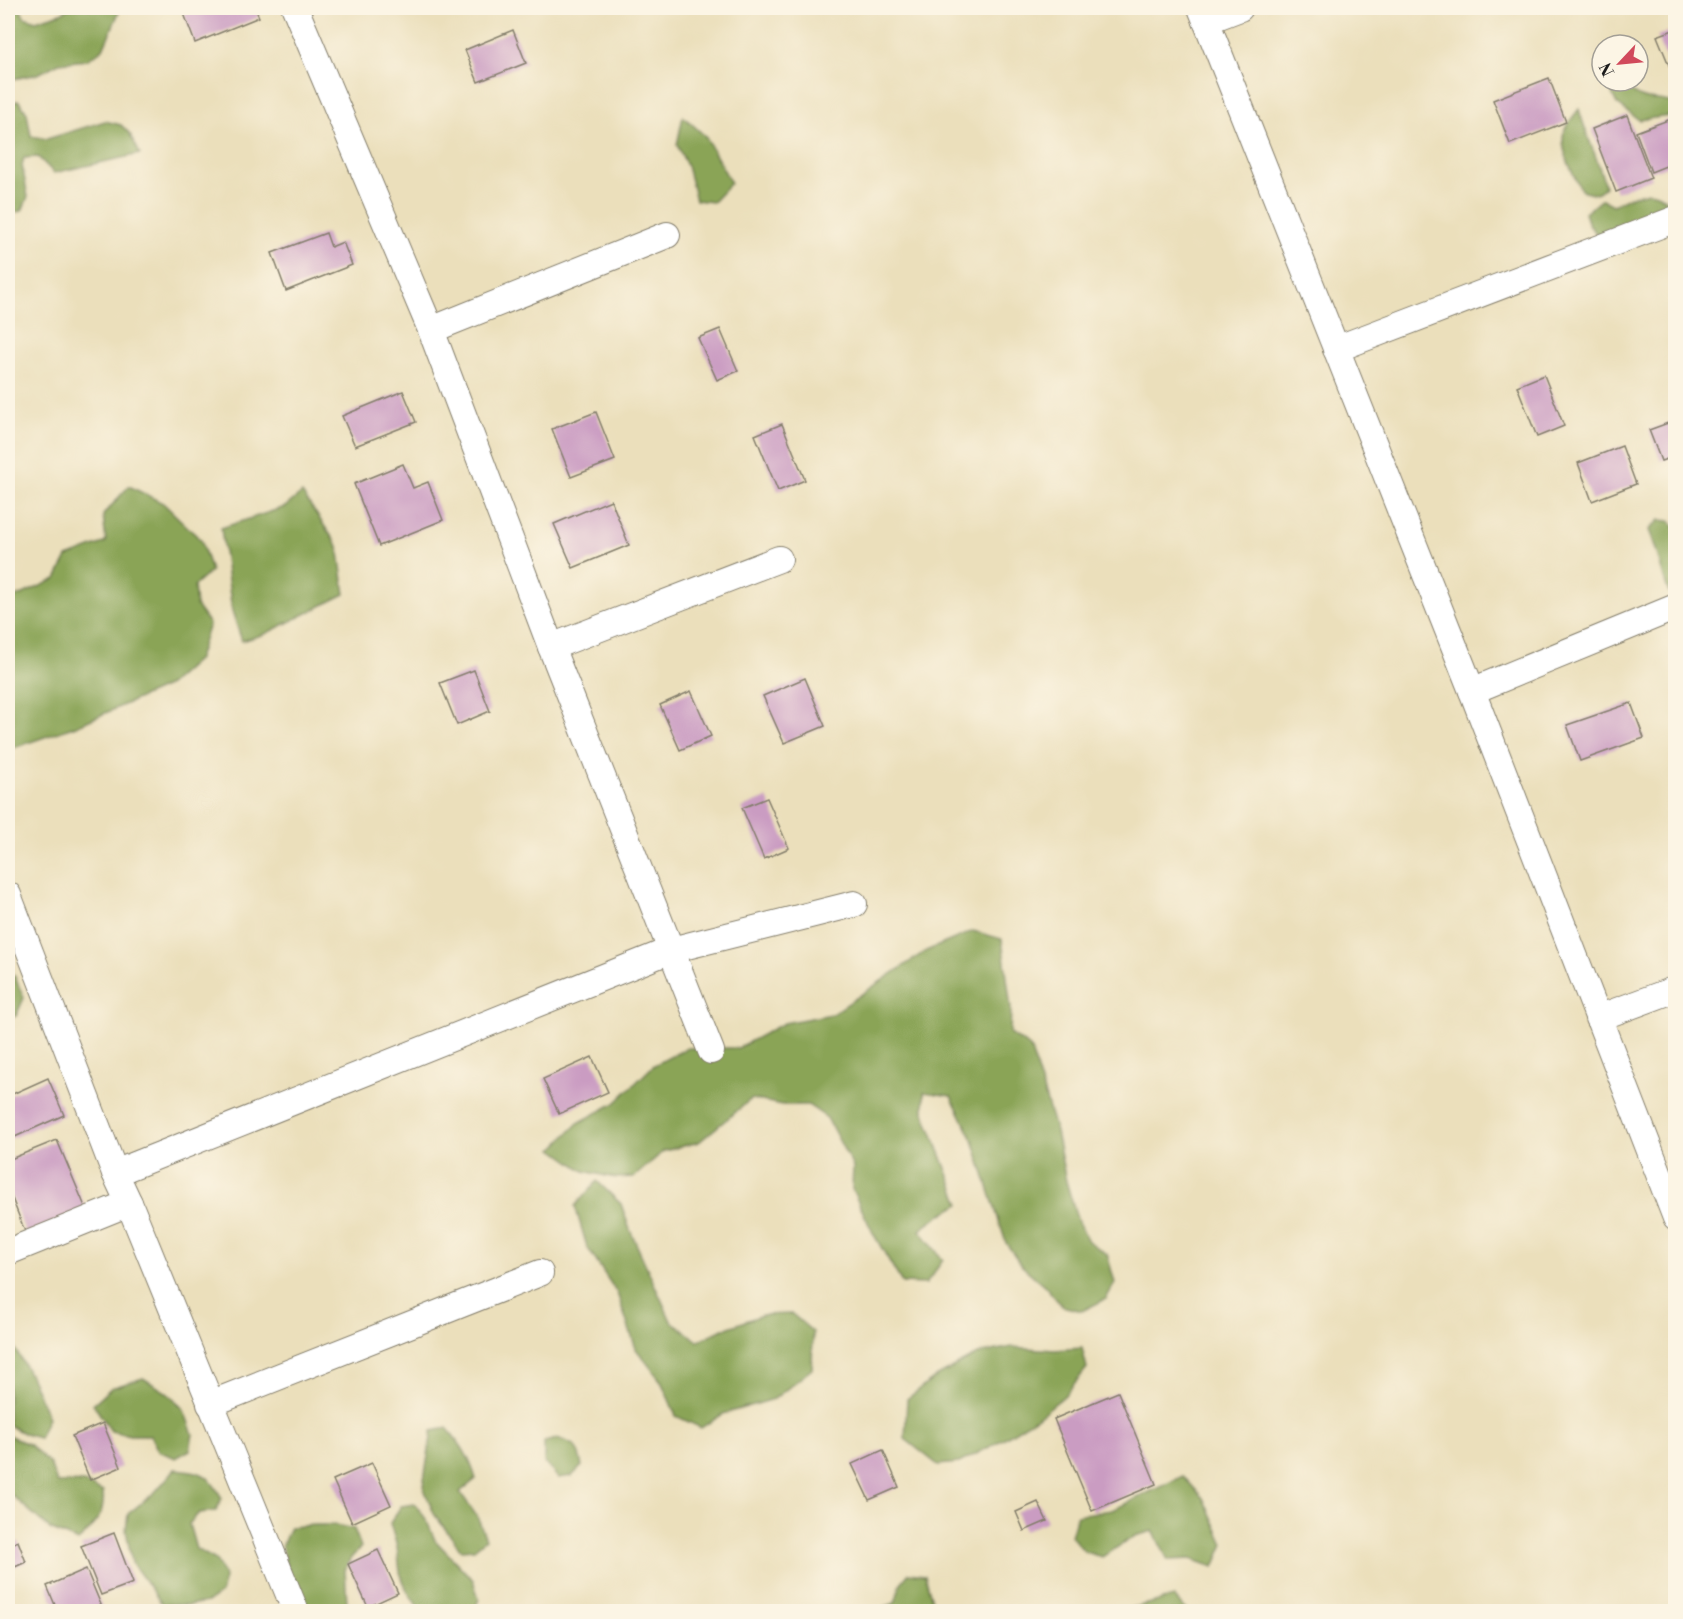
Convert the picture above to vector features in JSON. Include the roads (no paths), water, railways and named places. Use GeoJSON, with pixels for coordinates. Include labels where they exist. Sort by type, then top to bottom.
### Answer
{"type":"FeatureCollection","features":[{"type":"Feature","properties":{"kind":"street"},"geometry":{"type":"LineString","coordinates":[[295,8],[431,330],[551,647],[711,1051]]}},
{"type":"Feature","properties":{"kind":"street"},"geometry":{"type":"LineString","coordinates":[[1240,8],[1204,14],[1472,691],[1676,1218]]}},
{"type":"Feature","properties":{"kind":"street"},"geometry":{"type":"LineString","coordinates":[[1336,349],[1676,219]]}},
{"type":"Feature","properties":{"kind":"street"},"geometry":{"type":"LineString","coordinates":[[431,330],[667,235]]}},
{"type":"Feature","properties":{"kind":"street"},"geometry":{"type":"LineString","coordinates":[[551,647],[779,559]]}},
{"type":"Feature","properties":{"kind":"street"},"geometry":{"type":"LineString","coordinates":[[1472,691],[1676,607]]}},
{"type":"Feature","properties":{"kind":"street"},"geometry":{"type":"LineString","coordinates":[[8,895],[115,1173],[296,1611]]}},
{"type":"Feature","properties":{"kind":"street"},"geometry":{"type":"LineString","coordinates":[[115,1173],[671,950],[854,904]]}},
{"type":"Feature","properties":{"kind":"street"},"geometry":{"type":"LineString","coordinates":[[1598,1018],[1676,989]]}},
{"type":"Feature","properties":{"kind":"street"},"geometry":{"type":"LineString","coordinates":[[8,1252],[129,1203]]}},
{"type":"Feature","properties":{"kind":"street"},"geometry":{"type":"LineString","coordinates":[[210,1404],[540,1273]]}}]}
